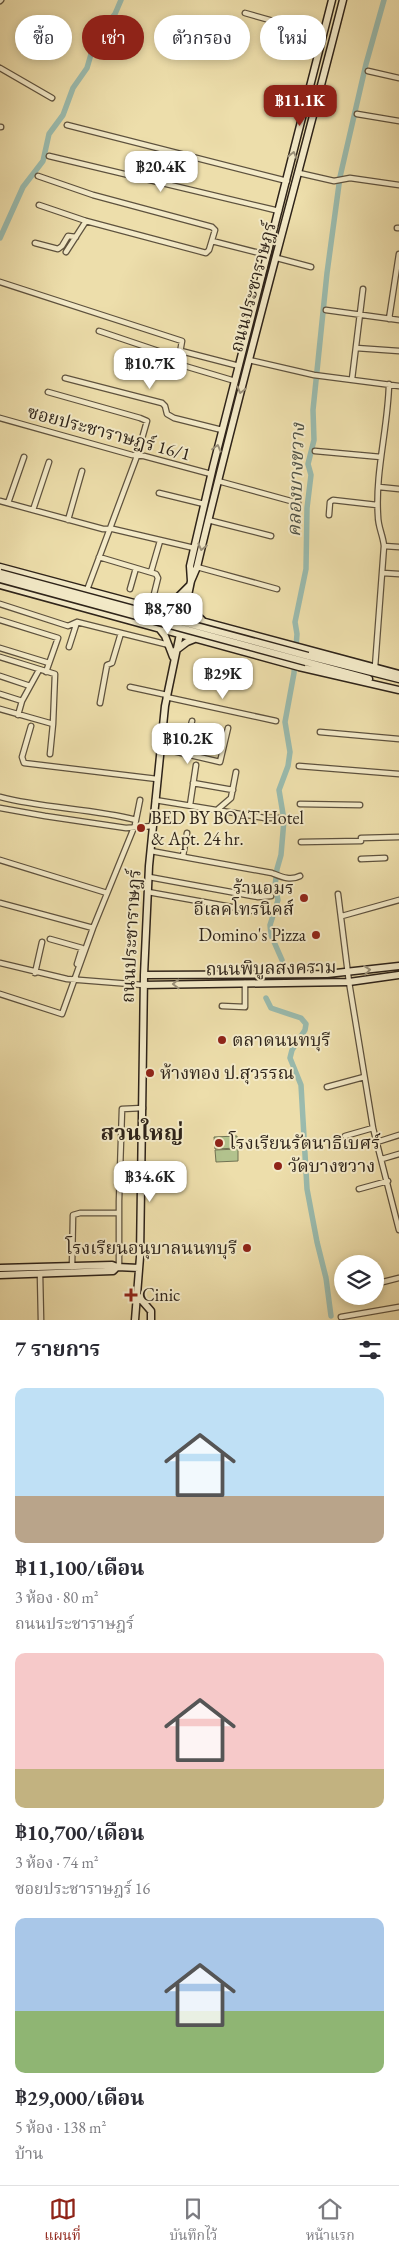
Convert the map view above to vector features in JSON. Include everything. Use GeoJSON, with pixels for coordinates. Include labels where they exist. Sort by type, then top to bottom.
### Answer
{"type":"FeatureCollection","features":[{"type":"Feature","properties":{"kind":"main road","name":"ถนนประชาราษฎร์"},"geometry":{"type":"LineString","coordinates":[[326,23],[332,0]]}},
{"type":"Feature","properties":{"kind":"main road","name":"ถนนประชาราษฎร์"},"geometry":{"type":"LineString","coordinates":[[190,583],[197,567],[343,0]]}},
{"type":"Feature","properties":{"kind":"main road","name":"ถนนประชาราษฎร์"},"geometry":{"type":"LineString","coordinates":[[135,1320],[139,1268],[144,975],[148,892],[160,748],[167,696],[188,594],[194,548],[211,474],[317,60]]}},
{"type":"Feature","properties":{"kind":"main road"},"geometry":{"type":"LineString","coordinates":[[0,568],[399,674]]}},
{"type":"Feature","properties":{"kind":"main road"},"geometry":{"type":"LineString","coordinates":[[0,573],[307,659],[399,689]]}},
{"type":"Feature","properties":{"kind":"main road"},"geometry":{"type":"LineString","coordinates":[[0,579],[307,659],[399,679]]}},
{"type":"Feature","properties":{"kind":"main road"},"geometry":{"type":"LineString","coordinates":[[157,609],[173,602],[190,583]]}},
{"type":"Feature","properties":{"kind":"main road"},"geometry":{"type":"LineString","coordinates":[[0,585],[299,667],[399,689]]}},
{"type":"Feature","properties":{"kind":"main road"},"geometry":{"type":"LineString","coordinates":[[188,594],[193,611],[204,621]]}},
{"type":"Feature","properties":{"kind":"main road"},"geometry":{"type":"LineString","coordinates":[[144,623],[150,622],[153,615],[152,610],[147,606]]}},
{"type":"Feature","properties":{"kind":"main road"},"geometry":{"type":"LineString","coordinates":[[209,641],[204,636],[203,630],[206,625],[212,624]]}},
{"type":"Feature","properties":{"kind":"main road"},"geometry":{"type":"LineString","coordinates":[[158,627],[174,655],[187,642],[197,638]]}},
{"type":"Feature","properties":{"kind":"main road","name":"ถนนพิบูลสงคราม"},"geometry":{"type":"LineString","coordinates":[[144,975],[308,975],[399,966]]}},
{"type":"Feature","properties":{"kind":"main road","name":"ถนนพิบูลสงคราม"},"geometry":{"type":"LineString","coordinates":[[144,985],[349,982],[399,975]]}},
{"type":"Feature","properties":{"kind":"main road"},"geometry":{"type":"LineString","coordinates":[[0,1268],[112,1265],[139,1268]]}},
{"type":"Feature","properties":{"kind":"main road"},"geometry":{"type":"LineString","coordinates":[[0,1275],[113,1272],[118,1267]]}},
{"type":"Feature","properties":{"kind":"main road"},"geometry":{"type":"LineString","coordinates":[[138,1296],[150,1311],[151,1320]]}},
{"type":"Feature","properties":{"kind":"street"},"geometry":{"type":"LineString","coordinates":[[246,13],[260,17]]}},
{"type":"Feature","properties":{"kind":"street"},"geometry":{"type":"LineString","coordinates":[[0,68],[52,98]]}},
{"type":"Feature","properties":{"kind":"street"},"geometry":{"type":"LineString","coordinates":[[368,71],[399,78]]}},
{"type":"Feature","properties":{"kind":"street"},"geometry":{"type":"LineString","coordinates":[[357,114],[399,121]]}},
{"type":"Feature","properties":{"kind":"street"},"geometry":{"type":"LineString","coordinates":[[68,125],[286,181]]}},
{"type":"Feature","properties":{"kind":"street"},"geometry":{"type":"LineString","coordinates":[[48,156],[279,211]]}},
{"type":"Feature","properties":{"kind":"street"},"geometry":{"type":"LineString","coordinates":[[299,173],[340,181],[350,178],[399,185]]}},
{"type":"Feature","properties":{"kind":"street"},"geometry":{"type":"LineString","coordinates":[[38,176],[93,194],[212,227],[215,230],[209,250],[206,252],[86,221],[40,205]]}},
{"type":"Feature","properties":{"kind":"street"},"geometry":{"type":"LineString","coordinates":[[66,252],[86,221]]}},
{"type":"Feature","properties":{"kind":"street"},"geometry":{"type":"LineString","coordinates":[[35,243],[58,249],[68,236],[76,237]]}},
{"type":"Feature","properties":{"kind":"street"},"geometry":{"type":"LineString","coordinates":[[212,241],[267,256]]}},
{"type":"Feature","properties":{"kind":"street"},"geometry":{"type":"LineString","coordinates":[[389,319],[399,254]]}},
{"type":"Feature","properties":{"kind":"street"},"geometry":{"type":"LineString","coordinates":[[277,258],[311,267]]}},
{"type":"Feature","properties":{"kind":"street"},"geometry":{"type":"LineString","coordinates":[[0,282],[182,341],[179,364],[235,381]]}},
{"type":"Feature","properties":{"kind":"street"},"geometry":{"type":"LineString","coordinates":[[352,379],[363,289]]}},
{"type":"Feature","properties":{"kind":"street"},"geometry":{"type":"LineString","coordinates":[[392,298],[399,298]]}},
{"type":"Feature","properties":{"kind":"street"},"geometry":{"type":"LineString","coordinates":[[326,310],[399,320]]}},
{"type":"Feature","properties":{"kind":"street"},"geometry":{"type":"LineString","coordinates":[[99,332],[179,358]]}},
{"type":"Feature","properties":{"kind":"street"},"geometry":{"type":"LineString","coordinates":[[356,348],[399,351]]}},
{"type":"Feature","properties":{"kind":"street"},"geometry":{"type":"LineString","coordinates":[[181,351],[238,366]]}},
{"type":"Feature","properties":{"kind":"street"},"geometry":{"type":"LineString","coordinates":[[249,360],[316,375],[399,386]]}},
{"type":"Feature","properties":{"kind":"street"},"geometry":{"type":"LineString","coordinates":[[65,378],[162,403],[167,414],[174,418],[222,430]]}},
{"type":"Feature","properties":{"kind":"street"},"geometry":{"type":"LineString","coordinates":[[375,667],[384,546],[383,535],[379,526],[377,505],[389,384]]}},
{"type":"Feature","properties":{"kind":"street"},"geometry":{"type":"LineString","coordinates":[[48,392],[144,419],[147,426],[87,590]]}},
{"type":"Feature","properties":{"kind":"street","name":"ซอยประชาราษฎร์ 16/1"},"geometry":{"type":"LineString","coordinates":[[0,418],[137,456],[211,474]]}},
{"type":"Feature","properties":{"kind":"street"},"geometry":{"type":"LineString","coordinates":[[315,450],[381,458]]}},
{"type":"Feature","properties":{"kind":"street"},"geometry":{"type":"LineString","coordinates":[[8,503],[24,457]]}},
{"type":"Feature","properties":{"kind":"street"},"geometry":{"type":"LineString","coordinates":[[33,510],[49,462]]}},
{"type":"Feature","properties":{"kind":"street"},"geometry":{"type":"LineString","coordinates":[[68,520],[82,471]]}},
{"type":"Feature","properties":{"kind":"street"},"geometry":{"type":"LineString","coordinates":[[218,481],[298,503]]}},
{"type":"Feature","properties":{"kind":"street"},"geometry":{"type":"LineString","coordinates":[[379,487],[399,489]]}},
{"type":"Feature","properties":{"kind":"street"},"geometry":{"type":"LineString","coordinates":[[159,493],[204,504]]}},
{"type":"Feature","properties":{"kind":"street"},"geometry":{"type":"LineString","coordinates":[[329,515],[330,502],[333,500],[377,505]]}},
{"type":"Feature","properties":{"kind":"street"},"geometry":{"type":"LineString","coordinates":[[0,501],[68,520],[194,548]]}},
{"type":"Feature","properties":{"kind":"street"},"geometry":{"type":"LineString","coordinates":[[208,520],[271,536]]}},
{"type":"Feature","properties":{"kind":"street"},"geometry":{"type":"LineString","coordinates":[[151,572],[160,541]]}},
{"type":"Feature","properties":{"kind":"street"},"geometry":{"type":"LineString","coordinates":[[384,546],[399,547]]}},
{"type":"Feature","properties":{"kind":"street"},"geometry":{"type":"LineString","coordinates":[[99,557],[156,574],[158,578],[153,598]]}},
{"type":"Feature","properties":{"kind":"street"},"geometry":{"type":"LineString","coordinates":[[197,567],[277,589]]}},
{"type":"Feature","properties":{"kind":"street"},"geometry":{"type":"LineString","coordinates":[[130,589],[136,568]]}},
{"type":"Feature","properties":{"kind":"street"},"geometry":{"type":"LineString","coordinates":[[383,573],[399,574]]}},
{"type":"Feature","properties":{"kind":"street"},"geometry":{"type":"LineString","coordinates":[[0,604],[68,626],[77,622],[169,645]]}},
{"type":"Feature","properties":{"kind":"street"},"geometry":{"type":"LineString","coordinates":[[0,620],[57,636],[58,640],[46,672]]}},
{"type":"Feature","properties":{"kind":"street"},"geometry":{"type":"LineString","coordinates":[[69,647],[77,622]]}},
{"type":"Feature","properties":{"kind":"street"},"geometry":{"type":"LineString","coordinates":[[100,703],[106,665],[112,663],[121,633]]}},
{"type":"Feature","properties":{"kind":"street"},"geometry":{"type":"LineString","coordinates":[[0,648],[49,663]]}},
{"type":"Feature","properties":{"kind":"street"},"geometry":{"type":"LineString","coordinates":[[0,657],[56,677],[50,754]]}},
{"type":"Feature","properties":{"kind":"street"},"geometry":{"type":"LineString","coordinates":[[18,714],[22,700],[39,670]]}},
{"type":"Feature","properties":{"kind":"street"},"geometry":{"type":"LineString","coordinates":[[0,676],[30,686]]}},
{"type":"Feature","properties":{"kind":"street"},"geometry":{"type":"LineString","coordinates":[[130,687],[276,721]]}},
{"type":"Feature","properties":{"kind":"street"},"geometry":{"type":"LineString","coordinates":[[0,694],[22,700]]}},
{"type":"Feature","properties":{"kind":"street"},"geometry":{"type":"LineString","coordinates":[[0,709],[53,724]]}},
{"type":"Feature","properties":{"kind":"street"},"geometry":{"type":"LineString","coordinates":[[184,754],[192,721]]}},
{"type":"Feature","properties":{"kind":"street"},"geometry":{"type":"LineString","coordinates":[[31,726],[22,757],[24,763],[157,779]]}},
{"type":"Feature","properties":{"kind":"street"},"geometry":{"type":"LineString","coordinates":[[160,748],[220,762],[228,728]]}},
{"type":"Feature","properties":{"kind":"street"},"geometry":{"type":"LineString","coordinates":[[320,732],[399,739]]}},
{"type":"Feature","properties":{"kind":"street"},"geometry":{"type":"LineString","coordinates":[[190,806],[196,765]]}},
{"type":"Feature","properties":{"kind":"street"},"geometry":{"type":"LineString","coordinates":[[299,766],[399,774]]}},
{"type":"Feature","properties":{"kind":"street"},"geometry":{"type":"LineString","coordinates":[[218,810],[231,798],[236,772]]}},
{"type":"Feature","properties":{"kind":"street"},"geometry":{"type":"LineString","coordinates":[[193,783],[233,790]]}},
{"type":"Feature","properties":{"kind":"street"},"geometry":{"type":"LineString","coordinates":[[0,797],[43,806],[118,815],[136,823],[153,826]]}},
{"type":"Feature","properties":{"kind":"street"},"geometry":{"type":"LineString","coordinates":[[77,966],[136,823],[140,800]]}},
{"type":"Feature","properties":{"kind":"street"},"geometry":{"type":"LineString","coordinates":[[155,800],[265,818],[280,818]]}},
{"type":"Feature","properties":{"kind":"street"},"geometry":{"type":"LineString","coordinates":[[300,804],[360,806]]}},
{"type":"Feature","properties":{"kind":"street"},"geometry":{"type":"LineString","coordinates":[[0,808],[126,828],[136,823]]}},
{"type":"Feature","properties":{"kind":"street"},"geometry":{"type":"LineString","coordinates":[[183,856],[187,833]]}},
{"type":"Feature","properties":{"kind":"street"},"geometry":{"type":"LineString","coordinates":[[301,842],[399,837]]}},
{"type":"Feature","properties":{"kind":"street"},"geometry":{"type":"LineString","coordinates":[[151,851],[293,879],[300,876]]}},
{"type":"Feature","properties":{"kind":"street"},"geometry":{"type":"LineString","coordinates":[[361,859],[385,858]]}},
{"type":"Feature","properties":{"kind":"street"},"geometry":{"type":"LineString","coordinates":[[0,860],[107,893]]}},
{"type":"Feature","properties":{"kind":"street"},"geometry":{"type":"LineString","coordinates":[[149,877],[258,897],[271,896]]}},
{"type":"Feature","properties":{"kind":"street"},"geometry":{"type":"LineString","coordinates":[[148,892],[254,911]]}},
{"type":"Feature","properties":{"kind":"street"},"geometry":{"type":"LineString","coordinates":[[338,894],[364,1077],[377,1142],[399,1230]]}},
{"type":"Feature","properties":{"kind":"street"},"geometry":{"type":"LineString","coordinates":[[342,916],[399,900]]}},
{"type":"Feature","properties":{"kind":"street"},"geometry":{"type":"LineString","coordinates":[[0,902],[93,928]]}},
{"type":"Feature","properties":{"kind":"street"},"geometry":{"type":"LineString","coordinates":[[0,994],[62,1014],[76,975],[82,948],[50,939]]}},
{"type":"Feature","properties":{"kind":"street"},"geometry":{"type":"LineString","coordinates":[[35,973],[42,942]]}},
{"type":"Feature","properties":{"kind":"street"},"geometry":{"type":"LineString","coordinates":[[0,963],[35,973],[73,980],[144,985]]}},
{"type":"Feature","properties":{"kind":"street"},"geometry":{"type":"LineString","coordinates":[[222,1006],[245,1007],[245,983]]}},
{"type":"Feature","properties":{"kind":"street"},"geometry":{"type":"LineString","coordinates":[[327,1087],[364,1077]]}},
{"type":"Feature","properties":{"kind":"street"},"geometry":{"type":"LineString","coordinates":[[118,1267],[122,1109],[142,1108]]}},
{"type":"Feature","properties":{"kind":"street"},"geometry":{"type":"LineString","coordinates":[[345,1136],[374,1128]]}},
{"type":"Feature","properties":{"kind":"street"},"geometry":{"type":"LineString","coordinates":[[377,1142],[399,1135]]}},
{"type":"Feature","properties":{"kind":"street"},"geometry":{"type":"LineString","coordinates":[[382,1159],[399,1154]]}},
{"type":"Feature","properties":{"kind":"street"},"geometry":{"type":"LineString","coordinates":[[358,1189],[388,1181]]}},
{"type":"Feature","properties":{"kind":"street"},"geometry":{"type":"LineString","coordinates":[[72,1267],[73,1215],[80,1213],[119,1213]]}},
{"type":"Feature","properties":{"kind":"street"},"geometry":{"type":"LineString","coordinates":[[40,1274],[41,1320]]}},
{"type":"Feature","properties":{"kind":"street"},"geometry":{"type":"LineString","coordinates":[[384,1282],[399,1278]]}},
{"type":"Feature","properties":{"kind":"street"},"geometry":{"type":"LineString","coordinates":[[341,1317],[399,1307]]}},
{"type":"Feature","properties":{"kind":"green space"},"geometry":{"type":"Polygon","coordinates":[[[237,1136],[238,1148],[215,1149],[214,1137],[237,1136]]]}},
{"type":"Feature","properties":{"kind":"green space"},"geometry":{"type":"Polygon","coordinates":[[[238,1149],[238,1161],[216,1162],[215,1150],[238,1149]]]}},
{"type":"Feature","properties":{"kind":"waterway"},"geometry":{"type":"LineString","coordinates":[[0,238],[23,187],[43,161],[49,134],[63,115],[73,88],[87,68],[96,37],[115,14],[121,0]]}},
{"type":"Feature","properties":{"kind":"waterway","name":"คลองบางขวาง"},"geometry":{"type":"LineString","coordinates":[[282,960],[271,935],[270,925],[278,900],[275,886],[281,855],[284,820],[279,790],[288,766],[290,752],[285,722],[294,673],[297,634],[295,622],[306,569],[307,508],[311,475],[308,464],[314,440],[313,410],[327,273],[340,177],[366,64],[384,0]]}},
{"type":"Feature","properties":{"kind":"waterway","name":"คลองบางขวาง"},"geometry":{"type":"LineString","coordinates":[[266,998],[271,1008],[301,1018],[306,1024],[305,1030],[292,1050],[290,1058],[301,1085],[307,1189],[326,1278],[331,1316]]}},
{"type":"Feature","properties":{"kind":"place","name":"BED BY BOAT Hotel & Apt. 24 hr."},"geometry":{"type":"Point","coordinates":[141,828]}},
{"type":"Feature","properties":{"kind":"place","name":"ร้านอมร อีเลคโทรนิคส์"},"geometry":{"type":"Point","coordinates":[304,898]}},
{"type":"Feature","properties":{"kind":"place","name":"Domino's Pizza"},"geometry":{"type":"Point","coordinates":[316,935]}},
{"type":"Feature","properties":{"kind":"place","name":"ตลาดนนทบุรี"},"geometry":{"type":"Point","coordinates":[222,1040]}},
{"type":"Feature","properties":{"kind":"place","name":"ห้างทอง ป.สุวรรณ"},"geometry":{"type":"Point","coordinates":[150,1073]}},
{"type":"Feature","properties":{"kind":"place","name":"โรงเรียนรัตนาธิเบศร์"},"geometry":{"type":"Point","coordinates":[219,1143]}},
{"type":"Feature","properties":{"kind":"place","name":"วัดบางขวาง"},"geometry":{"type":"Point","coordinates":[278,1166]}},
{"type":"Feature","properties":{"kind":"place","name":"โรงเรียนอนุบาลนนทบุรี"},"geometry":{"type":"Point","coordinates":[247,1248]}},
{"type":"Feature","properties":{"kind":"place","name":"Cinic"},"geometry":{"type":"Point","coordinates":[131,1295]}},
{"type":"Feature","properties":{"kind":"district","name":"สวนใหญ่"},"geometry":{"type":"Point","coordinates":[142,1132]}}]}
